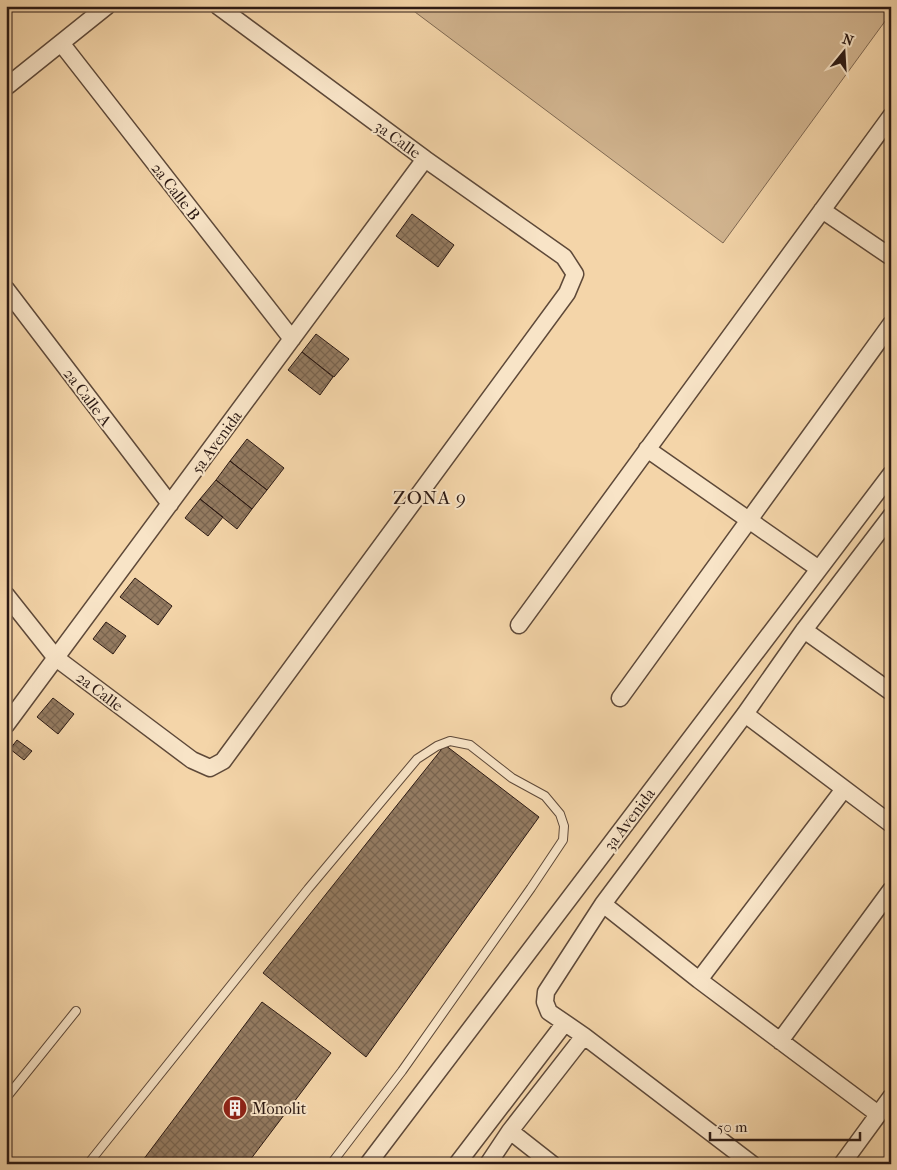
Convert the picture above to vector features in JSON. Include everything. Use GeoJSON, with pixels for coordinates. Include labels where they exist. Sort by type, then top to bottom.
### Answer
{"type":"FeatureCollection","features":[{"type":"Feature","properties":{"kind":"street"},"geometry":{"type":"LineString","coordinates":[[6,88],[107,6]]}},
{"type":"Feature","properties":{"kind":"street","name":"3a Calle"},"geometry":{"type":"LineString","coordinates":[[210,768],[223,761],[567,293],[575,274],[564,257],[425,159],[218,6]]}},
{"type":"Feature","properties":{"kind":"street","name":"2a Calle B"},"geometry":{"type":"LineString","coordinates":[[61,43],[292,339]]}},
{"type":"Feature","properties":{"kind":"street"},"geometry":{"type":"LineString","coordinates":[[519,625],[891,116]]}},
{"type":"Feature","properties":{"kind":"street","name":"5a Avenida"},"geometry":{"type":"LineString","coordinates":[[6,725],[425,159]]}},
{"type":"Feature","properties":{"kind":"street"},"geometry":{"type":"LineString","coordinates":[[822,210],[891,257]]}},
{"type":"Feature","properties":{"kind":"street","name":"2a Calle A"},"geometry":{"type":"LineString","coordinates":[[6,289],[170,504]]}},
{"type":"Feature","properties":{"kind":"street"},"geometry":{"type":"LineString","coordinates":[[620,698],[891,324]]}},
{"type":"Feature","properties":{"kind":"street"},"geometry":{"type":"LineString","coordinates":[[648,449],[819,569]]}},
{"type":"Feature","properties":{"kind":"street","name":"3a Avenida"},"geometry":{"type":"LineString","coordinates":[[368,1164],[891,474]]}},
{"type":"Feature","properties":{"kind":"street"},"geometry":{"type":"LineString","coordinates":[[752,1164],[584,1036],[549,1012],[545,1002],[546,992],[603,904],[745,714],[804,630],[891,516]]}},
{"type":"Feature","properties":{"kind":"street","name":"2a Calle"},"geometry":{"type":"LineString","coordinates":[[6,595],[56,658],[192,760],[210,768]]}},
{"type":"Feature","properties":{"kind":"street"},"geometry":{"type":"LineString","coordinates":[[804,630],[891,692]]}},
{"type":"Feature","properties":{"kind":"street"},"geometry":{"type":"LineString","coordinates":[[745,714],[891,824]]}},
{"type":"Feature","properties":{"kind":"street"},"geometry":{"type":"LineString","coordinates":[[699,980],[844,789]]}},
{"type":"Feature","properties":{"kind":"street"},"geometry":{"type":"LineString","coordinates":[[780,1041],[891,890]]}},
{"type":"Feature","properties":{"kind":"street"},"geometry":{"type":"LineString","coordinates":[[603,904],[699,980],[878,1114]]}},
{"type":"Feature","properties":{"kind":"street"},"geometry":{"type":"LineString","coordinates":[[457,1164],[564,1024]]}},
{"type":"Feature","properties":{"kind":"street"},"geometry":{"type":"LineString","coordinates":[[488,1164],[510,1131],[584,1036]]}},
{"type":"Feature","properties":{"kind":"street"},"geometry":{"type":"LineString","coordinates":[[842,1164],[891,1097]]}},
{"type":"Feature","properties":{"kind":"street"},"geometry":{"type":"LineString","coordinates":[[510,1131],[552,1164]]}},
{"type":"Feature","properties":{"kind":"lane"},"geometry":{"type":"LineString","coordinates":[[88,1164],[308,889],[417,759],[437,746],[450,741],[470,745],[512,778],[545,796],[560,814],[564,826],[563,840],[407,1063],[331,1164]]}},
{"type":"Feature","properties":{"kind":"lane"},"geometry":{"type":"LineString","coordinates":[[6,1098],[76,1010]]}},
{"type":"Feature","properties":{"kind":"shaded area"},"geometry":{"type":"Polygon","coordinates":[[[407,6],[891,6],[891,13],[723,243],[407,6]]]}},
{"type":"Feature","properties":{"kind":"building"},"geometry":{"type":"Polygon","coordinates":[[[412,214],[454,245],[438,267],[396,236],[412,214]]]}},
{"type":"Feature","properties":{"kind":"building"},"geometry":{"type":"Polygon","coordinates":[[[316,334],[349,359],[334,377],[302,352],[316,334]]]}},
{"type":"Feature","properties":{"kind":"building"},"geometry":{"type":"Polygon","coordinates":[[[302,352],[333,377],[320,395],[288,370],[302,352]]]}},
{"type":"Feature","properties":{"kind":"building"},"geometry":{"type":"Polygon","coordinates":[[[247,439],[284,468],[267,490],[230,461],[247,439]]]}},
{"type":"Feature","properties":{"kind":"building"},"geometry":{"type":"Polygon","coordinates":[[[230,461],[267,490],[252,509],[216,480],[230,461]]]}},
{"type":"Feature","properties":{"kind":"building"},"geometry":{"type":"Polygon","coordinates":[[[216,480],[252,509],[237,529],[200,499],[216,480]]]}},
{"type":"Feature","properties":{"kind":"building"},"geometry":{"type":"Polygon","coordinates":[[[200,499],[223,517],[208,536],[185,518],[200,499]]]}},
{"type":"Feature","properties":{"kind":"building"},"geometry":{"type":"Polygon","coordinates":[[[135,578],[172,606],[158,625],[120,597],[135,578]]]}},
{"type":"Feature","properties":{"kind":"building"},"geometry":{"type":"Polygon","coordinates":[[[106,622],[126,636],[113,654],[93,639],[106,622]]]}},
{"type":"Feature","properties":{"kind":"building"},"geometry":{"type":"Polygon","coordinates":[[[53,698],[74,714],[58,734],[37,717],[53,698]]]}},
{"type":"Feature","properties":{"kind":"building"},"geometry":{"type":"Polygon","coordinates":[[[17,740],[32,751],[24,760],[10,749],[17,740]]]}},
{"type":"Feature","properties":{"kind":"building"},"geometry":{"type":"Polygon","coordinates":[[[445,745],[539,817],[366,1057],[263,973],[445,745]]]}},
{"type":"Feature","properties":{"kind":"building","name":"Monolit"},"geometry":{"type":"Polygon","coordinates":[[[262,1002],[331,1053],[247,1164],[140,1164],[262,1002]]]}},
{"type":"Feature","properties":{"kind":"place","name":"Monolit"},"geometry":{"type":"Point","coordinates":[235,1108]}},
{"type":"Feature","properties":{"kind":"district","name":"ZONA 9"},"geometry":{"type":"Point","coordinates":[430,497]}}]}
